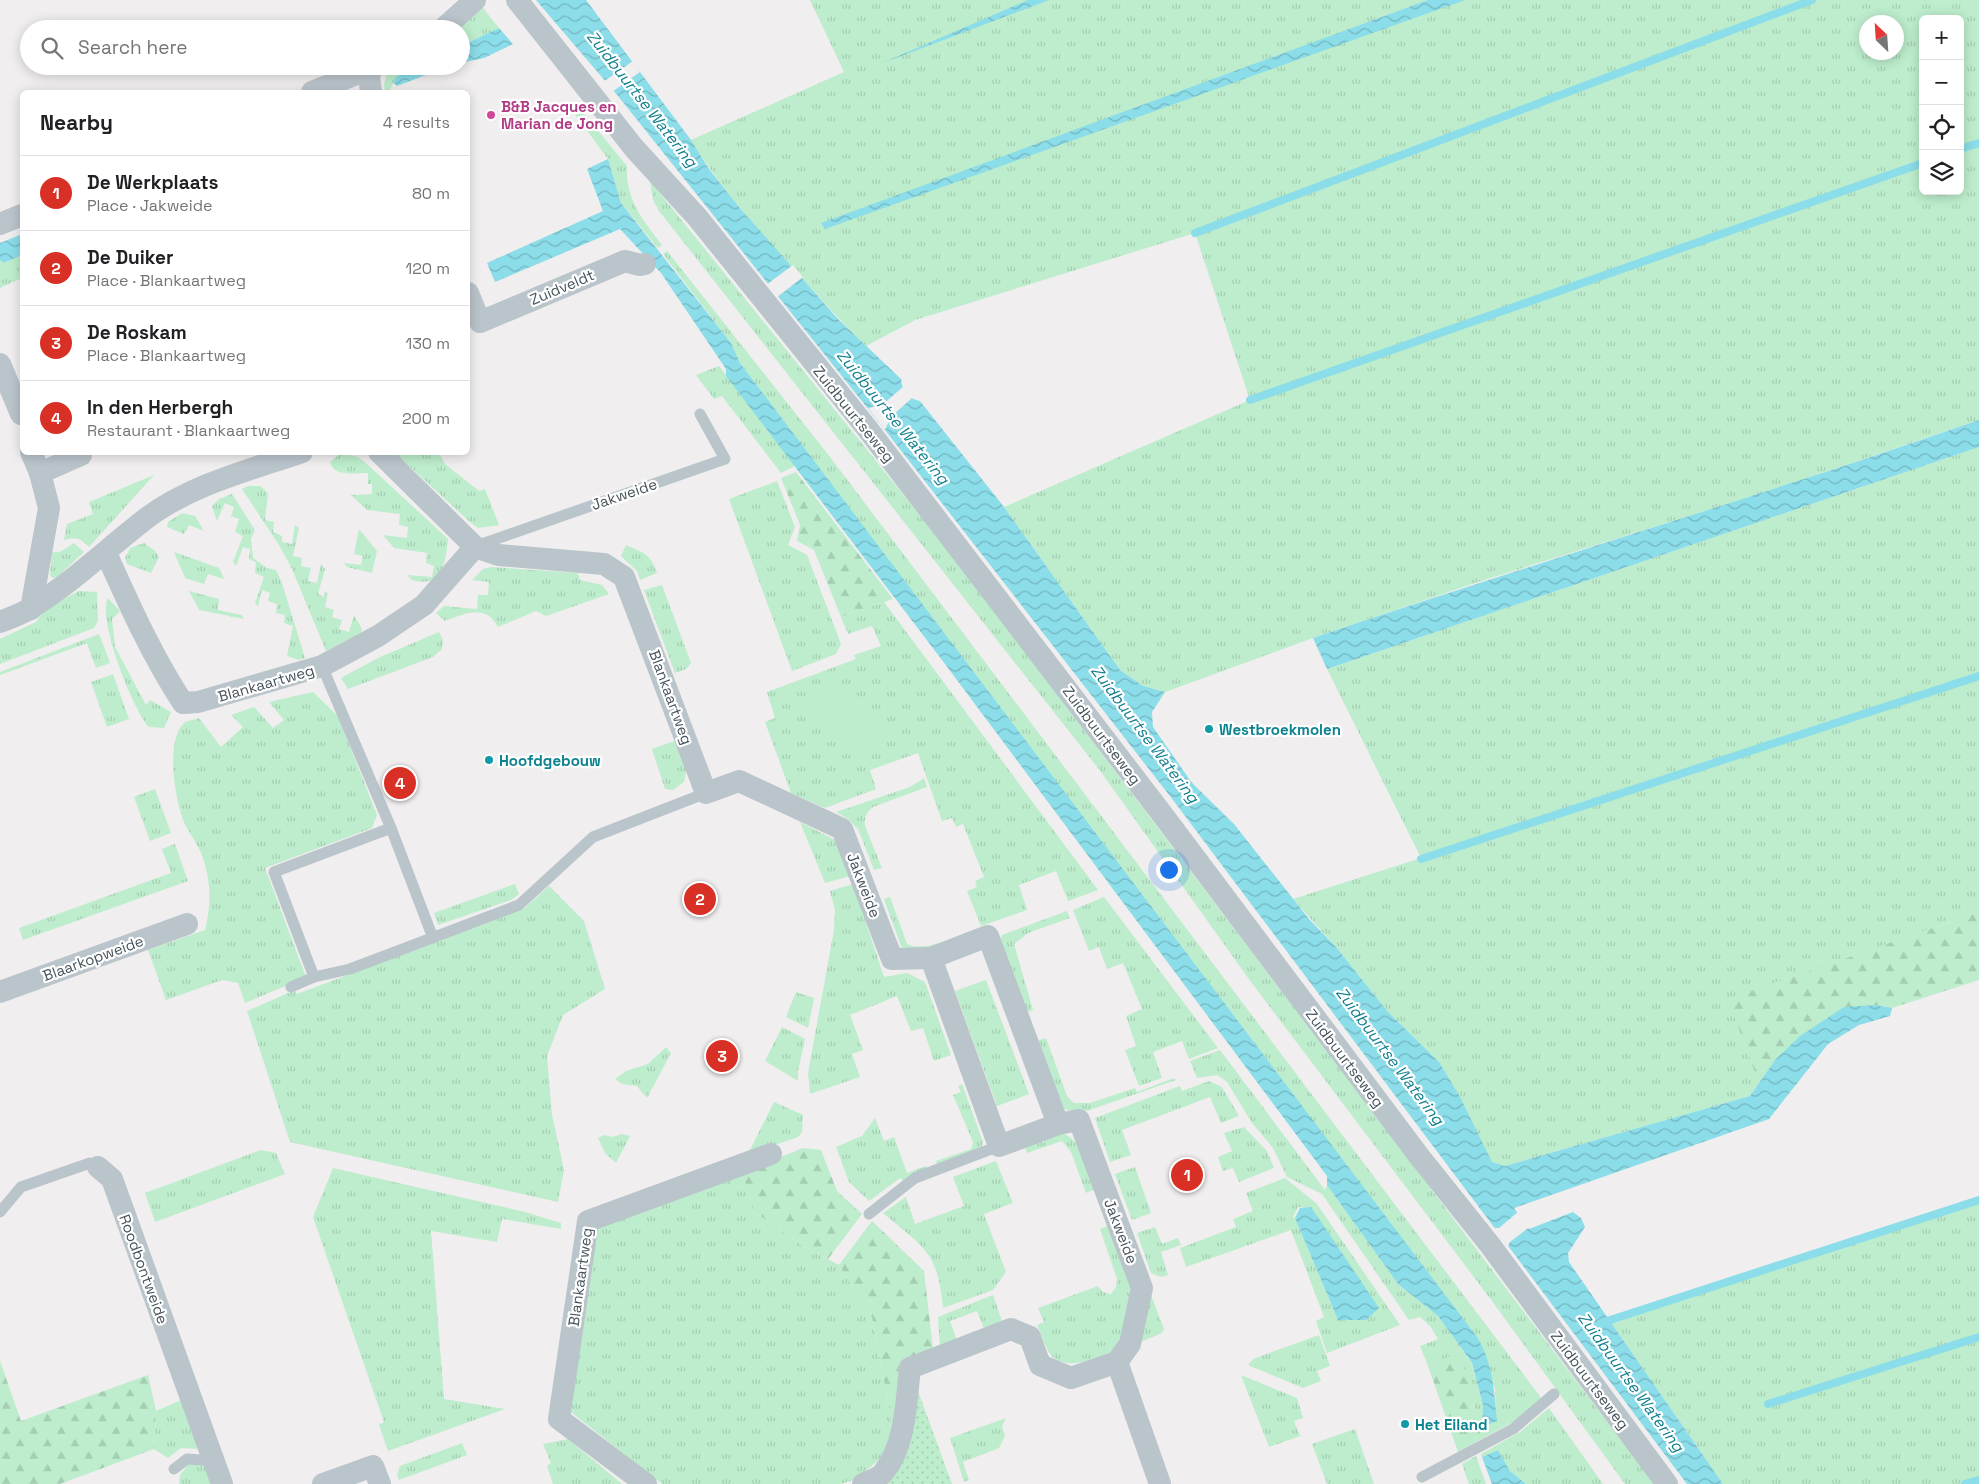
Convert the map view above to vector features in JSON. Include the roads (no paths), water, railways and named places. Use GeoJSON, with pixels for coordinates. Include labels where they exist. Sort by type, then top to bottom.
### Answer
{"type":"FeatureCollection","features":[{"type":"Feature","properties":{"kind":"street"},"geometry":{"type":"LineString","coordinates":[[453,20],[475,0]]}},
{"type":"Feature","properties":{"kind":"street","name":"Zuidbuurtseweg"},"geometry":{"type":"LineString","coordinates":[[517,0],[634,148],[697,217],[872,436],[1162,814],[1420,1156],[1490,1245],[1667,1484]]}},
{"type":"Feature","properties":{"kind":"street"},"geometry":{"type":"LineString","coordinates":[[317,90],[354,75]]}},
{"type":"Feature","properties":{"kind":"street"},"geometry":{"type":"LineString","coordinates":[[371,90],[372,75]]}},
{"type":"Feature","properties":{"kind":"street"},"geometry":{"type":"LineString","coordinates":[[0,224],[20,216]]}},
{"type":"Feature","properties":{"kind":"street","name":"Zuidveldt"},"geometry":{"type":"LineString","coordinates":[[470,304],[474,325],[625,261],[640,265],[645,264]]}},
{"type":"Feature","properties":{"kind":"street"},"geometry":{"type":"LineString","coordinates":[[0,364],[20,415]]}},
{"type":"Feature","properties":{"kind":"street"},"geometry":{"type":"LineString","coordinates":[[30,609],[49,508],[36,463],[81,455]]}},
{"type":"Feature","properties":{"kind":"street"},"geometry":{"type":"LineString","coordinates":[[0,622],[30,609],[106,553],[149,516],[229,476],[293,455]]}},
{"type":"Feature","properties":{"kind":"street","name":"Blankaartweg"},"geometry":{"type":"LineString","coordinates":[[382,455],[475,547],[499,554],[604,564],[624,577],[706,793]]}},
{"type":"Feature","properties":{"kind":"street","name":"Blankaartweg"},"geometry":{"type":"LineString","coordinates":[[106,553],[137,620],[171,685],[183,703],[198,702],[322,666],[378,636],[424,605],[475,547]]}},
{"type":"Feature","properties":{"kind":"street","name":"Jakweide"},"geometry":{"type":"LineString","coordinates":[[706,793],[739,781],[842,829],[892,959],[931,958],[988,936],[1058,1124]]}},
{"type":"Feature","properties":{"kind":"street","name":"Blaarkopweide"},"geometry":{"type":"LineString","coordinates":[[0,992],[187,924]]}},
{"type":"Feature","properties":{"kind":"street"},"geometry":{"type":"LineString","coordinates":[[931,958],[999,1146]]}},
{"type":"Feature","properties":{"kind":"street","name":"Jakweide"},"geometry":{"type":"LineString","coordinates":[[999,1146],[1058,1124],[1079,1120],[1142,1288],[1130,1344],[1117,1362]]}},
{"type":"Feature","properties":{"kind":"street","name":"Blankaartweg"},"geometry":{"type":"LineString","coordinates":[[646,1484],[559,1419],[588,1221],[771,1154]]}},
{"type":"Feature","properties":{"kind":"street","name":"Roodbontweide"},"geometry":{"type":"LineString","coordinates":[[98,1167],[112,1179],[222,1484]]}},
{"type":"Feature","properties":{"kind":"street"},"geometry":{"type":"LineString","coordinates":[[863,1484],[882,1474],[896,1452],[902,1428],[910,1368],[1011,1329],[1030,1337],[1040,1365],[1071,1378],[1117,1362],[1160,1484]]}},
{"type":"Feature","properties":{"kind":"street"},"geometry":{"type":"LineString","coordinates":[[323,1484],[376,1475]]}},
{"type":"Feature","properties":{"kind":"lane","name":"Jakweide"},"geometry":{"type":"LineString","coordinates":[[475,547],[725,459],[700,414]]}},
{"type":"Feature","properties":{"kind":"lane"},"geometry":{"type":"LineString","coordinates":[[322,666],[391,828],[433,938]]}},
{"type":"Feature","properties":{"kind":"lane"},"geometry":{"type":"LineString","coordinates":[[291,987],[314,977],[350,969],[519,904],[593,837],[706,793]]}},
{"type":"Feature","properties":{"kind":"lane"},"geometry":{"type":"LineString","coordinates":[[314,977],[274,872],[391,828]]}},
{"type":"Feature","properties":{"kind":"lane"},"geometry":{"type":"LineString","coordinates":[[869,1214],[915,1178],[999,1146]]}},
{"type":"Feature","properties":{"kind":"lane","name":"Roodbontweide"},"geometry":{"type":"LineString","coordinates":[[0,1212],[21,1187],[90,1163],[98,1167]]}},
{"type":"Feature","properties":{"kind":"lane"},"geometry":{"type":"LineString","coordinates":[[1422,1477],[1513,1429],[1554,1394]]}},
{"type":"Feature","properties":{"kind":"lane"},"geometry":{"type":"LineString","coordinates":[[174,1469],[187,1459],[214,1461]]}},
{"type":"Feature","properties":{"kind":"water","name":"Zuidbuurtse Watering"},"geometry":{"type":"Polygon","coordinates":[[[536,0],[586,0],[691,140],[709,169],[739,207],[838,319],[901,379],[907,394],[920,401],[1004,507],[1120,670],[1143,686],[1165,692],[1152,712],[1153,727],[1192,783],[1234,824],[1309,919],[1336,947],[1388,1012],[1439,1062],[1460,1097],[1492,1162],[1505,1166],[1750,1096],[1775,1060],[1800,1036],[1844,1007],[1876,1005],[1892,1008],[1890,1016],[1859,1025],[1828,1044],[1769,1119],[1514,1208],[1529,1229],[1573,1212],[1581,1218],[1585,1227],[1568,1253],[1569,1262],[1723,1484],[1687,1484],[1173,800],[885,430],[618,96],[536,0]]]}},
{"type":"Feature","properties":{"kind":"water"},"geometry":{"type":"Polygon","coordinates":[[[1028,0],[1049,0],[880,64],[1028,0]]]}},
{"type":"Feature","properties":{"kind":"water"},"geometry":{"type":"Polygon","coordinates":[[[1428,0],[1465,0],[825,229],[821,223],[1428,0]]]}},
{"type":"Feature","properties":{"kind":"water"},"geometry":{"type":"Polygon","coordinates":[[[499,28],[513,44],[484,58],[470,61],[470,42],[499,28]]]}},
{"type":"Feature","properties":{"kind":"water"},"geometry":{"type":"Polygon","coordinates":[[[400,75],[426,75],[397,86],[393,82],[400,75]]]}},
{"type":"Feature","properties":{"kind":"water"},"geometry":{"type":"Polygon","coordinates":[[[608,159],[621,203],[731,343],[740,363],[1477,1337],[1490,1367],[1497,1421],[1482,1427],[1483,1405],[1472,1363],[1438,1316],[1398,1284],[1327,1185],[1327,1176],[945,664],[726,376],[726,369],[661,273],[620,229],[495,282],[487,263],[603,211],[587,169],[608,159]]]}},
{"type":"Feature","properties":{"kind":"water"},"geometry":{"type":"Polygon","coordinates":[[[20,235],[20,256],[4,263],[0,260],[0,243],[20,235]]]}},
{"type":"Feature","properties":{"kind":"water"},"geometry":{"type":"Polygon","coordinates":[[[1979,420],[1979,447],[1327,669],[1313,638],[1813,476],[1979,420]]]}},
{"type":"Feature","properties":{"kind":"water"},"geometry":{"type":"Polygon","coordinates":[[[1311,1207],[1379,1308],[1366,1320],[1338,1320],[1295,1218],[1300,1208],[1311,1207]]]}},
{"type":"Feature","properties":{"kind":"water"},"geometry":{"type":"Polygon","coordinates":[[[1498,1450],[1510,1471],[1526,1484],[1492,1484],[1482,1457],[1498,1450]]]}},
{"type":"Feature","properties":{"kind":"waterway"},"geometry":{"type":"LineString","coordinates":[[1195,233],[1812,0]]}},
{"type":"Feature","properties":{"kind":"waterway"},"geometry":{"type":"LineString","coordinates":[[1964,148],[1979,143]]}},
{"type":"Feature","properties":{"kind":"waterway"},"geometry":{"type":"LineString","coordinates":[[1250,400],[1919,164]]}},
{"type":"Feature","properties":{"kind":"waterway"},"geometry":{"type":"LineString","coordinates":[[1421,859],[1979,676]]}},
{"type":"Feature","properties":{"kind":"waterway","name":"Zuidbuurtse Watering"},"geometry":{"type":"LineString","coordinates":[[1601,1323],[1979,1200]]}},
{"type":"Feature","properties":{"kind":"waterway"},"geometry":{"type":"LineString","coordinates":[[1768,1404],[1979,1337]]}},
{"type":"Feature","properties":{"kind":"waterway"},"geometry":{"type":"LineString","coordinates":[[1965,1484],[1979,1480]]}},
{"type":"Feature","properties":{"kind":"place","name":"B&B Jacques en Marian de Jong"},"geometry":{"type":"Point","coordinates":[491,115]}},
{"type":"Feature","properties":{"kind":"place","name":"Westbroekmolen"},"geometry":{"type":"Point","coordinates":[1209,729]}},
{"type":"Feature","properties":{"kind":"place","name":"Hoofdgebouw"},"geometry":{"type":"Point","coordinates":[489,760]}},
{"type":"Feature","properties":{"kind":"place","name":"In den Herbergh"},"geometry":{"type":"Point","coordinates":[400,783]}},
{"type":"Feature","properties":{"kind":"place","name":"De Duiker"},"geometry":{"type":"Point","coordinates":[700,899]}},
{"type":"Feature","properties":{"kind":"place","name":"De Roskam"},"geometry":{"type":"Point","coordinates":[722,1056]}},
{"type":"Feature","properties":{"kind":"place","name":"De Werkplaats"},"geometry":{"type":"Point","coordinates":[1187,1175]}},
{"type":"Feature","properties":{"kind":"place","name":"Het Eiland"},"geometry":{"type":"Point","coordinates":[1405,1424]}}]}
